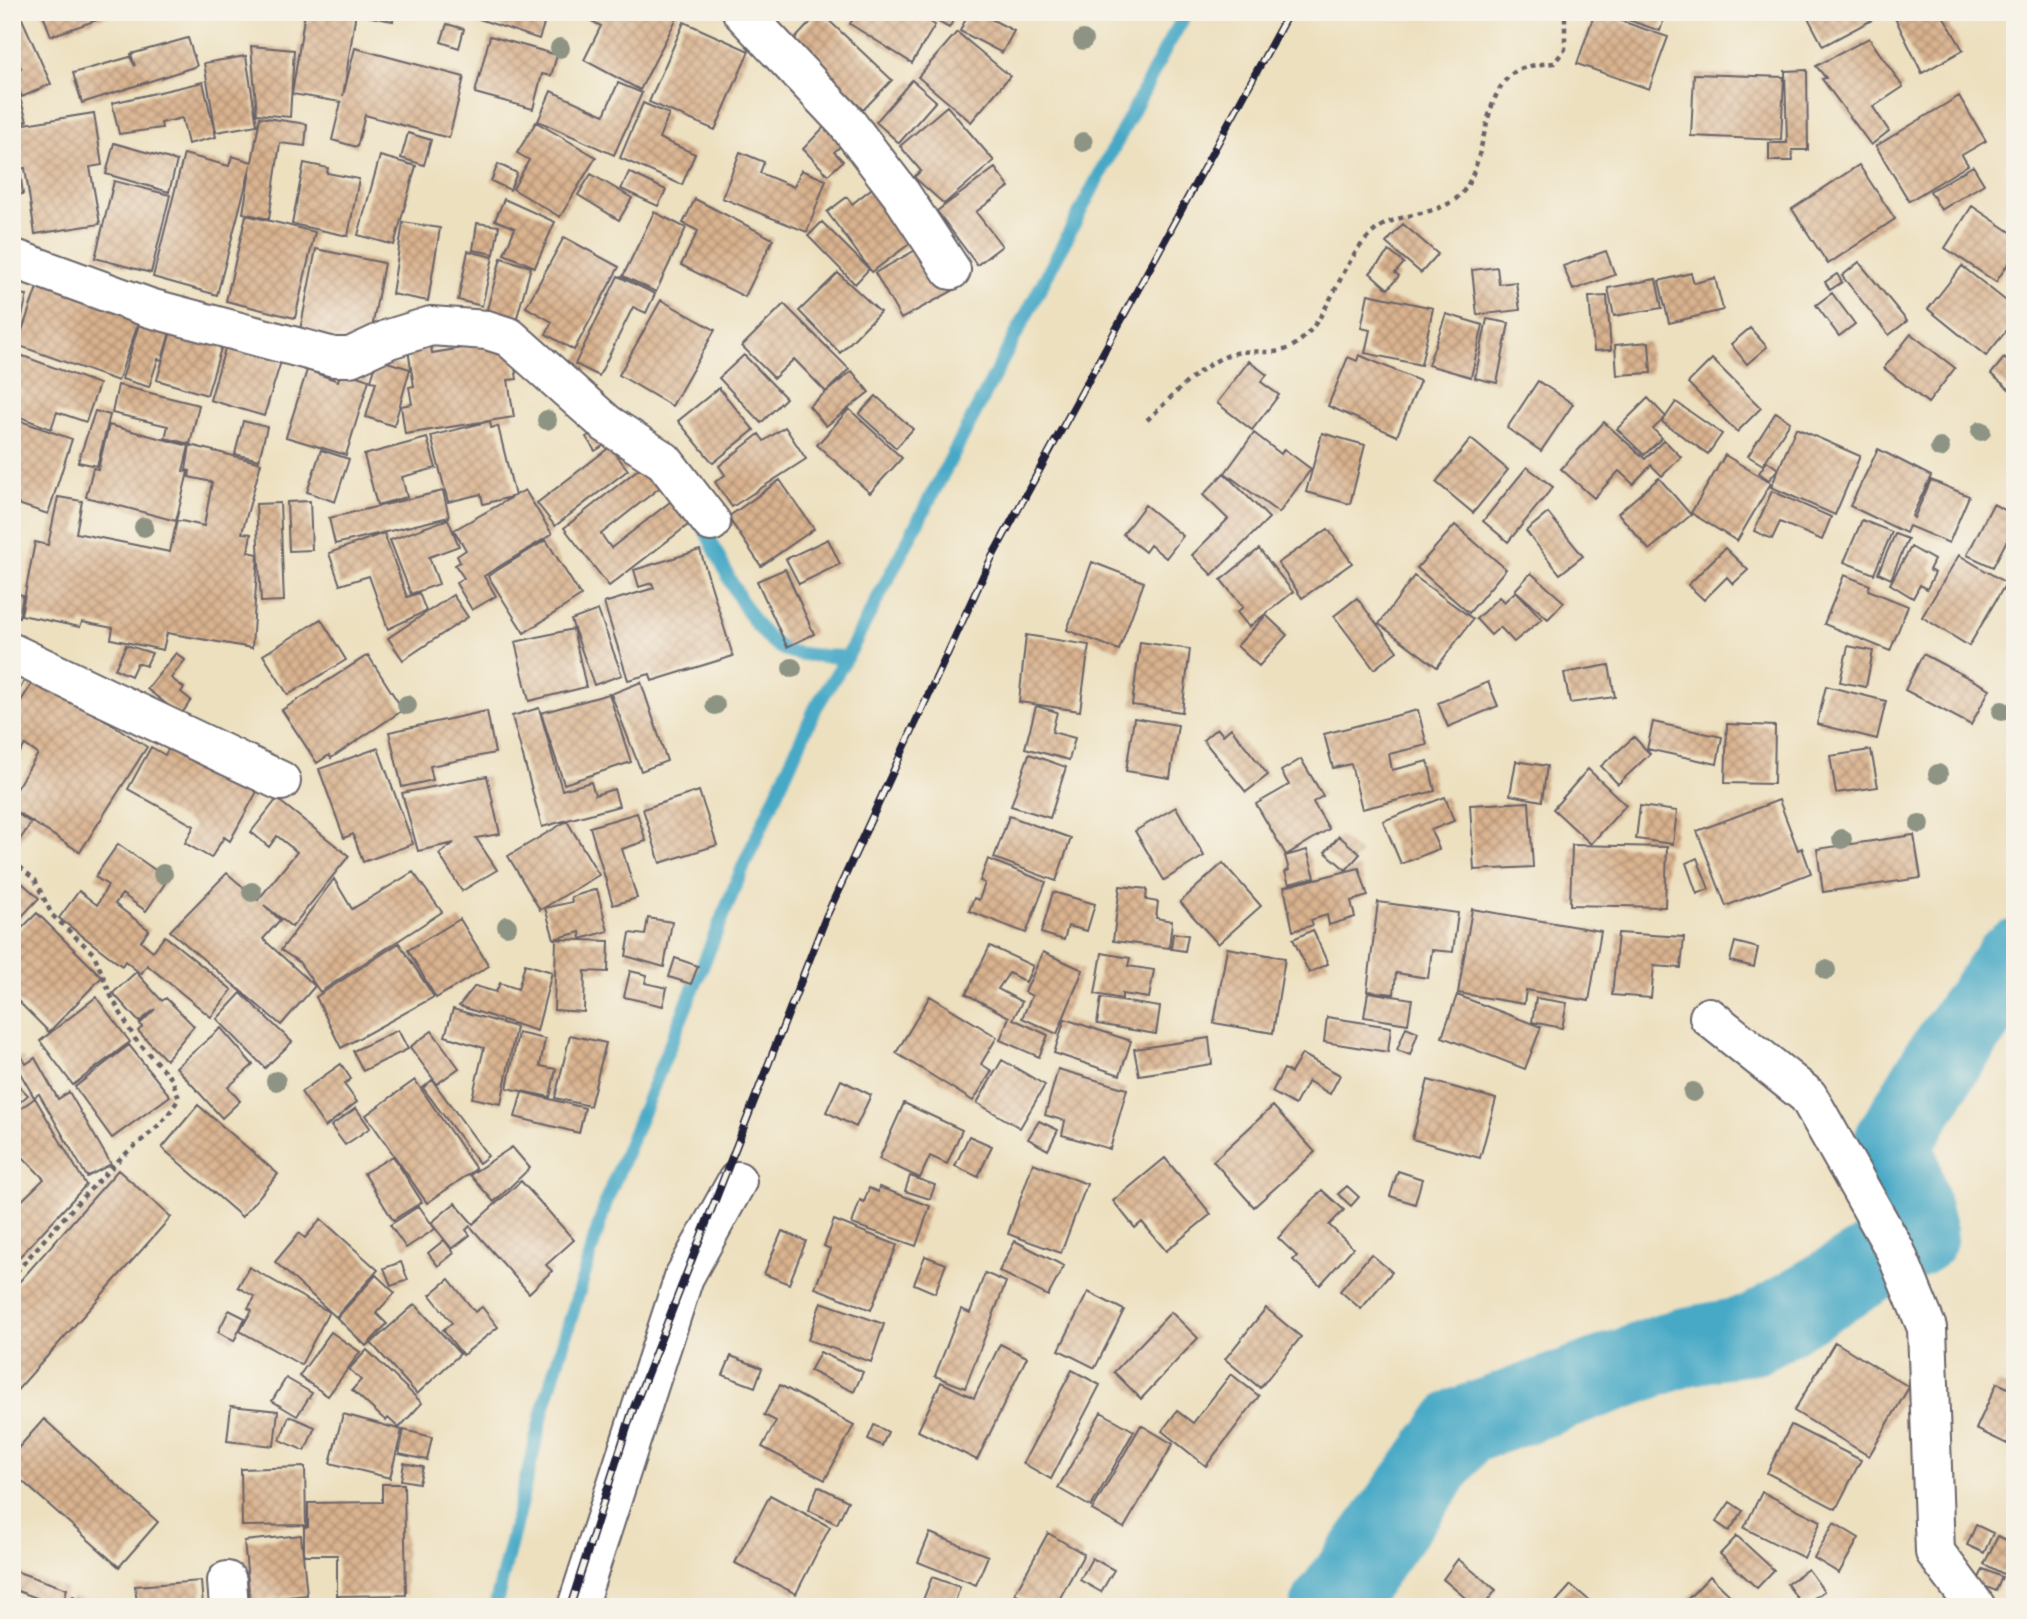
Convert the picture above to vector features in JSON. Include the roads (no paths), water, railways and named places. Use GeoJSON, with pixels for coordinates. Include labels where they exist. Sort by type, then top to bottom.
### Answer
{"type":"FeatureCollection","features":[{"type":"Feature","properties":{"kind":"street"},"geometry":{"type":"LineString","coordinates":[[742,12],[846,122],[901,194],[951,270]]}},
{"type":"Feature","properties":{"kind":"street"},"geometry":{"type":"LineString","coordinates":[[12,258],[150,308],[334,357],[350,357],[389,339],[431,326],[487,330],[509,337],[607,425],[664,461],[711,522]]}},
{"type":"Feature","properties":{"kind":"street"},"geometry":{"type":"LineString","coordinates":[[12,653],[281,781]]}},
{"type":"Feature","properties":{"kind":"street"},"geometry":{"type":"LineString","coordinates":[[1709,1017],[1808,1096],[1895,1250],[1927,1328],[1935,1552],[1976,1607]]}},
{"type":"Feature","properties":{"kind":"street"},"geometry":{"type":"LineString","coordinates":[[577,1607],[684,1277],[737,1181]]}},
{"type":"Feature","properties":{"kind":"waterway"},"geometry":{"type":"LineString","coordinates":[[495,1607],[545,1403],[607,1199],[743,867],[816,707],[847,657],[1187,12]]}},
{"type":"Feature","properties":{"kind":"waterway"},"geometry":{"type":"LineString","coordinates":[[702,524],[736,592],[758,626],[770,639],[783,649],[796,653],[847,657]]}},
{"type":"Feature","properties":{"kind":"waterway"},"geometry":{"type":"LineString","coordinates":[[1330,1607],[1461,1427],[1683,1347],[1755,1334],[1918,1236],[1894,1141],[1941,1063],[2015,959]]}},
{"type":"Feature","properties":{"kind":"railway"},"geometry":{"type":"LineString","coordinates":[[570,1607],[631,1415],[826,917],[991,559],[1289,12]]}}]}
